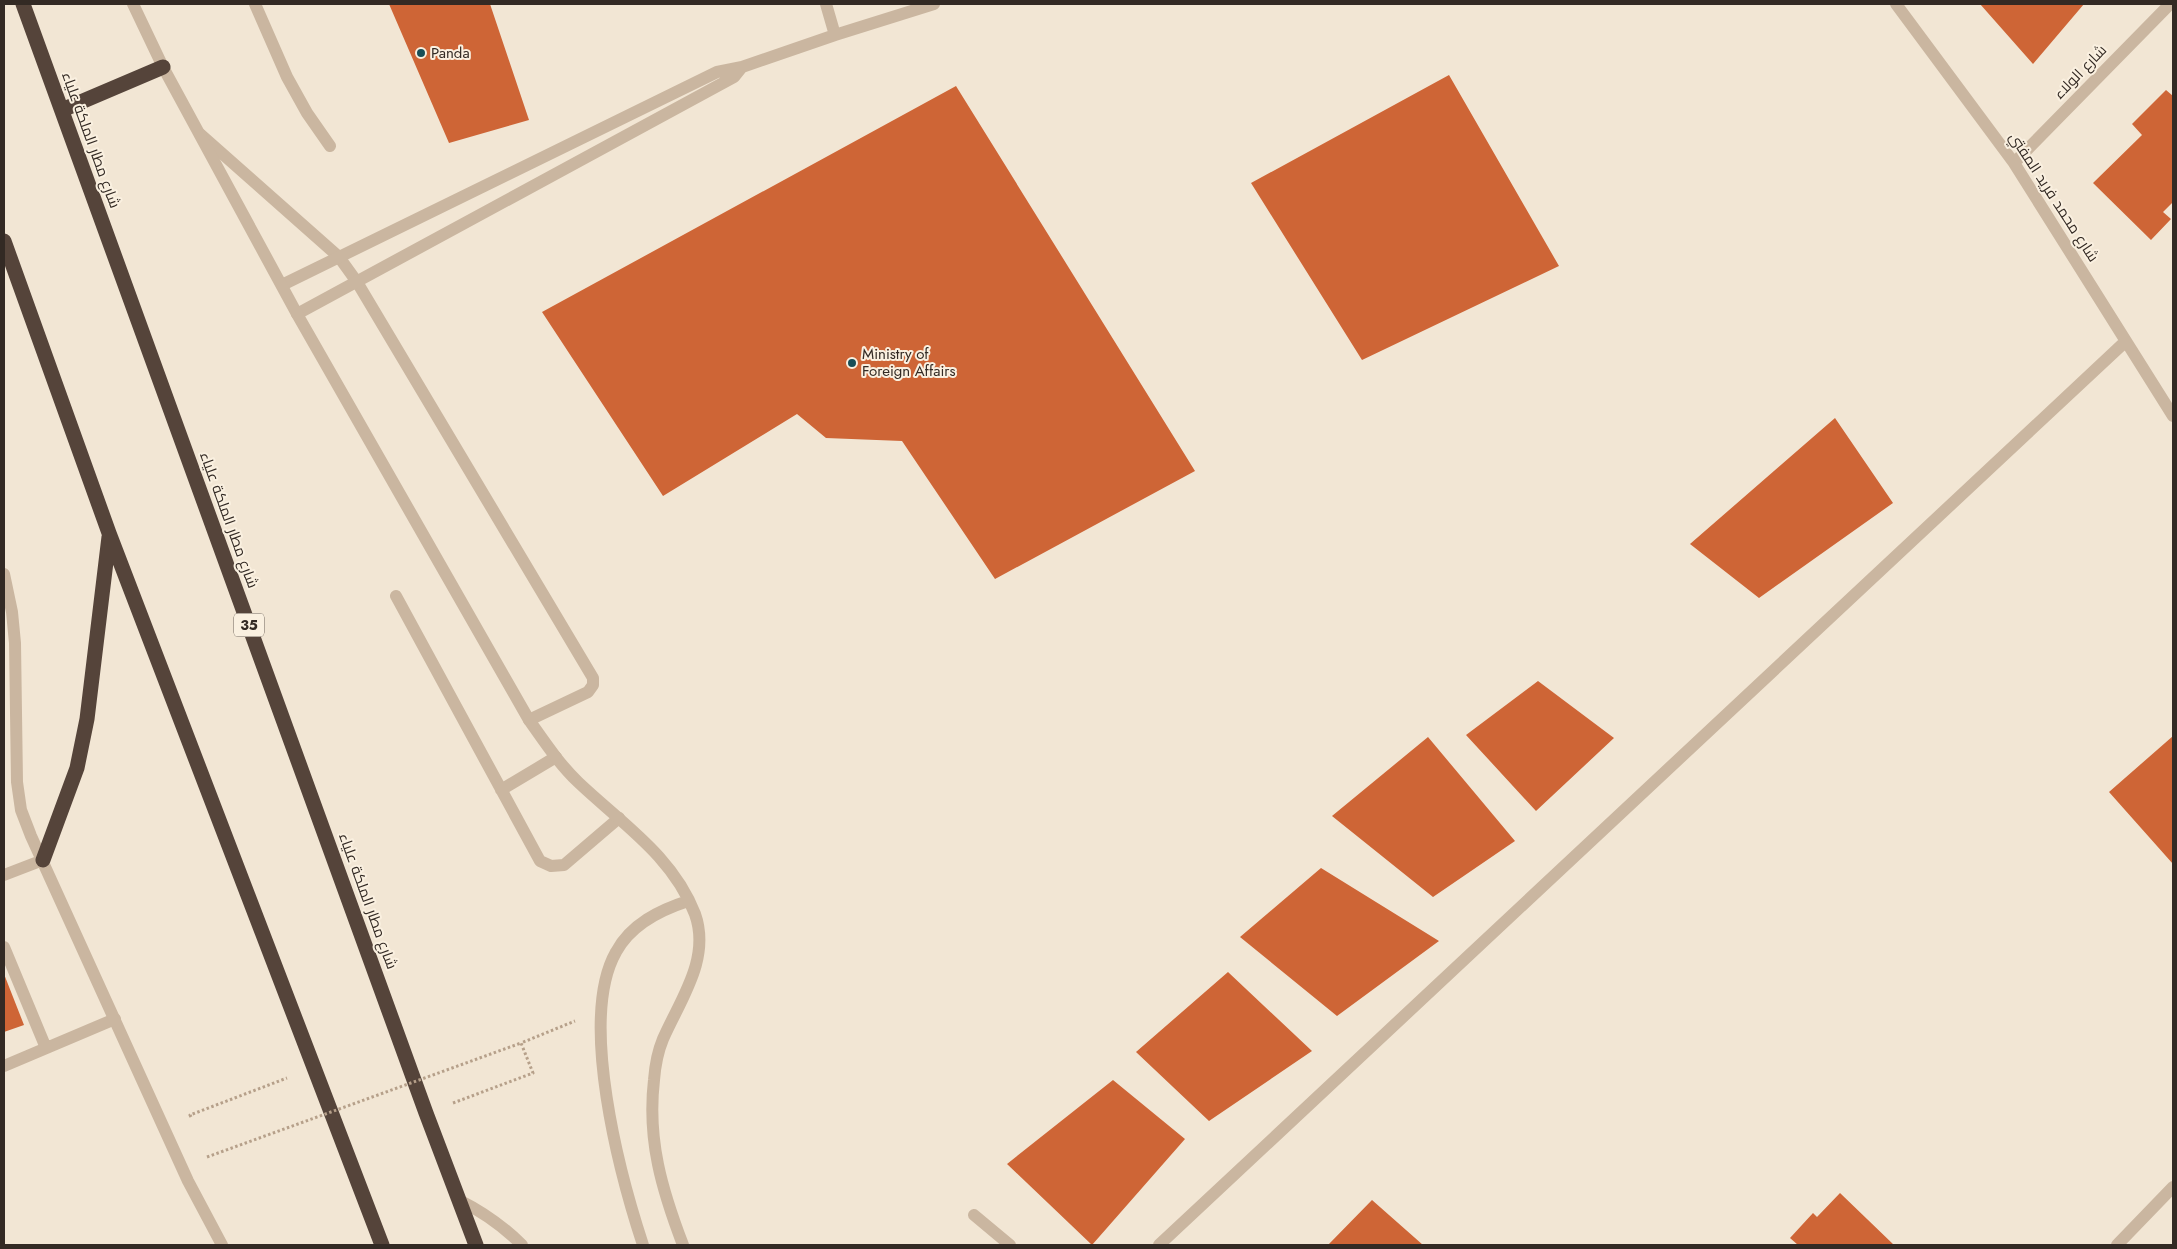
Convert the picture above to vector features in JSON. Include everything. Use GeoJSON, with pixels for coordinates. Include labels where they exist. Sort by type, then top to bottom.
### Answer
{"type":"FeatureCollection","features":[{"type":"Feature","properties":{"kind":"highway","name":"شارع مطار الملكة علياء"},"geometry":{"type":"LineString","coordinates":[[23,4],[426,1113],[476,1245]]}},
{"type":"Feature","properties":{"kind":"highway"},"geometry":{"type":"LineString","coordinates":[[62,110],[163,67]]}},
{"type":"Feature","properties":{"kind":"highway"},"geometry":{"type":"LineString","coordinates":[[4,241],[109,533],[382,1245]]}},
{"type":"Feature","properties":{"kind":"highway"},"geometry":{"type":"LineString","coordinates":[[43,860],[77,768],[87,719],[109,533]]}},
{"type":"Feature","properties":{"kind":"street"},"geometry":{"type":"LineString","coordinates":[[132,4],[198,133],[297,314],[529,720],[577,782],[646,842],[670,870],[688,901],[697,924],[699,948],[696,968],[662,1041],[654,1079],[652,1118],[654,1149],[660,1180],[683,1245]]}},
{"type":"Feature","properties":{"kind":"street"},"geometry":{"type":"LineString","coordinates":[[255,4],[287,77],[307,113],[330,146]]}},
{"type":"Feature","properties":{"kind":"street"},"geometry":{"type":"LineString","coordinates":[[826,4],[834,35]]}},
{"type":"Feature","properties":{"kind":"street"},"geometry":{"type":"LineString","coordinates":[[282,285],[717,72],[742,67],[834,35],[934,4]]}},
{"type":"Feature","properties":{"kind":"street","name":"شارع محمد فريد المفتي"},"geometry":{"type":"LineString","coordinates":[[1896,4],[2014,163],[2173,416]]}},
{"type":"Feature","properties":{"kind":"street","name":"شارع الولاء"},"geometry":{"type":"LineString","coordinates":[[2014,163],[2170,4]]}},
{"type":"Feature","properties":{"kind":"street"},"geometry":{"type":"LineString","coordinates":[[297,314],[728,80],[742,67]]}},
{"type":"Feature","properties":{"kind":"street"},"geometry":{"type":"LineString","coordinates":[[198,133],[339,258],[357,282],[593,678],[593,686],[588,692],[529,720]]}},
{"type":"Feature","properties":{"kind":"street"},"geometry":{"type":"LineString","coordinates":[[1159,1245],[2126,341]]}},
{"type":"Feature","properties":{"kind":"street"},"geometry":{"type":"LineString","coordinates":[[4,574],[12,612],[15,643],[17,782],[21,810],[188,1180],[222,1245]]}},
{"type":"Feature","properties":{"kind":"street"},"geometry":{"type":"LineString","coordinates":[[396,596],[540,861],[551,866],[564,865],[619,818]]}},
{"type":"Feature","properties":{"kind":"street"},"geometry":{"type":"LineString","coordinates":[[501,790],[556,757]]}},
{"type":"Feature","properties":{"kind":"street"},"geometry":{"type":"LineString","coordinates":[[4,875],[43,860]]}},
{"type":"Feature","properties":{"kind":"street"},"geometry":{"type":"LineString","coordinates":[[643,1245],[631,1210],[618,1158],[604,1074],[600,1039],[603,986],[607,971],[621,944],[630,933],[647,918],[667,908],[688,901]]}},
{"type":"Feature","properties":{"kind":"street"},"geometry":{"type":"LineString","coordinates":[[4,947],[46,1048]]}},
{"type":"Feature","properties":{"kind":"street"},"geometry":{"type":"LineString","coordinates":[[4,1066],[115,1018]]}},
{"type":"Feature","properties":{"kind":"street"},"geometry":{"type":"LineString","coordinates":[[2118,1245],[2173,1187]]}},
{"type":"Feature","properties":{"kind":"street"},"geometry":{"type":"LineString","coordinates":[[459,1200],[484,1214],[508,1231],[522,1245]]}},
{"type":"Feature","properties":{"kind":"street"},"geometry":{"type":"LineString","coordinates":[[974,1214],[1010,1245]]}},
{"type":"Feature","properties":{"kind":"path"},"geometry":{"type":"LineString","coordinates":[[203,1149],[207,1157],[521,1043],[601,1010]]}},
{"type":"Feature","properties":{"kind":"path"},"geometry":{"type":"LineString","coordinates":[[426,1113],[533,1073],[521,1043]]}},
{"type":"Feature","properties":{"kind":"path"},"geometry":{"type":"LineString","coordinates":[[193,1124],[190,1115],[314,1068]]}},
{"type":"Feature","properties":{"kind":"building"},"geometry":{"type":"Polygon","coordinates":[[[389,4],[490,4],[529,120],[449,143],[389,4]]]}},
{"type":"Feature","properties":{"kind":"building"},"geometry":{"type":"Polygon","coordinates":[[[1980,4],[2084,4],[2033,64],[1980,4]]]}},
{"type":"Feature","properties":{"kind":"building"},"geometry":{"type":"Polygon","coordinates":[[[1449,75],[1559,266],[1362,360],[1251,183],[1449,75]]]}},
{"type":"Feature","properties":{"kind":"building","name":"Ministry of Foreign Affairs"},"geometry":{"type":"Polygon","coordinates":[[[956,86],[1195,471],[995,579],[902,441],[826,438],[797,414],[663,496],[542,312],[956,86]]]}},
{"type":"Feature","properties":{"kind":"building"},"geometry":{"type":"Polygon","coordinates":[[[2166,90],[2173,96],[2173,202],[2163,212],[2171,219],[2151,240],[2093,183],[2142,135],[2132,124],[2166,90]]]}},
{"type":"Feature","properties":{"kind":"building"},"geometry":{"type":"Polygon","coordinates":[[[1835,418],[1893,503],[1759,598],[1690,544],[1835,418]]]}},
{"type":"Feature","properties":{"kind":"building"},"geometry":{"type":"Polygon","coordinates":[[[1538,681],[1614,738],[1536,811],[1466,735],[1538,681]]]}},
{"type":"Feature","properties":{"kind":"building"},"geometry":{"type":"Polygon","coordinates":[[[2173,736],[2173,864],[2109,792],[2173,736]]]}},
{"type":"Feature","properties":{"kind":"building"},"geometry":{"type":"Polygon","coordinates":[[[1428,737],[1515,841],[1433,897],[1332,816],[1428,737]]]}},
{"type":"Feature","properties":{"kind":"building"},"geometry":{"type":"Polygon","coordinates":[[[1321,868],[1439,941],[1337,1016],[1240,937],[1321,868]]]}},
{"type":"Feature","properties":{"kind":"building"},"geometry":{"type":"Polygon","coordinates":[[[1228,972],[1312,1051],[1209,1121],[1136,1052],[1228,972]]]}},
{"type":"Feature","properties":{"kind":"building"},"geometry":{"type":"Polygon","coordinates":[[[4,974],[24,1025],[4,1032],[4,974]]]}},
{"type":"Feature","properties":{"kind":"building"},"geometry":{"type":"Polygon","coordinates":[[[1113,1080],[1185,1139],[1092,1245],[1007,1164],[1113,1080]]]}},
{"type":"Feature","properties":{"kind":"building"},"geometry":{"type":"Polygon","coordinates":[[[1840,1193],[1894,1245],[1798,1245],[1790,1238],[1813,1213],[1817,1217],[1840,1193]]]}},
{"type":"Feature","properties":{"kind":"building"},"geometry":{"type":"Polygon","coordinates":[[[1372,1200],[1423,1245],[1328,1245],[1372,1200]]]}},
{"type":"Feature","properties":{"kind":"place","name":"Panda"},"geometry":{"type":"Point","coordinates":[421,53]}},
{"type":"Feature","properties":{"kind":"place","name":"Ministry of Foreign Affairs"},"geometry":{"type":"Point","coordinates":[852,363]}}]}
